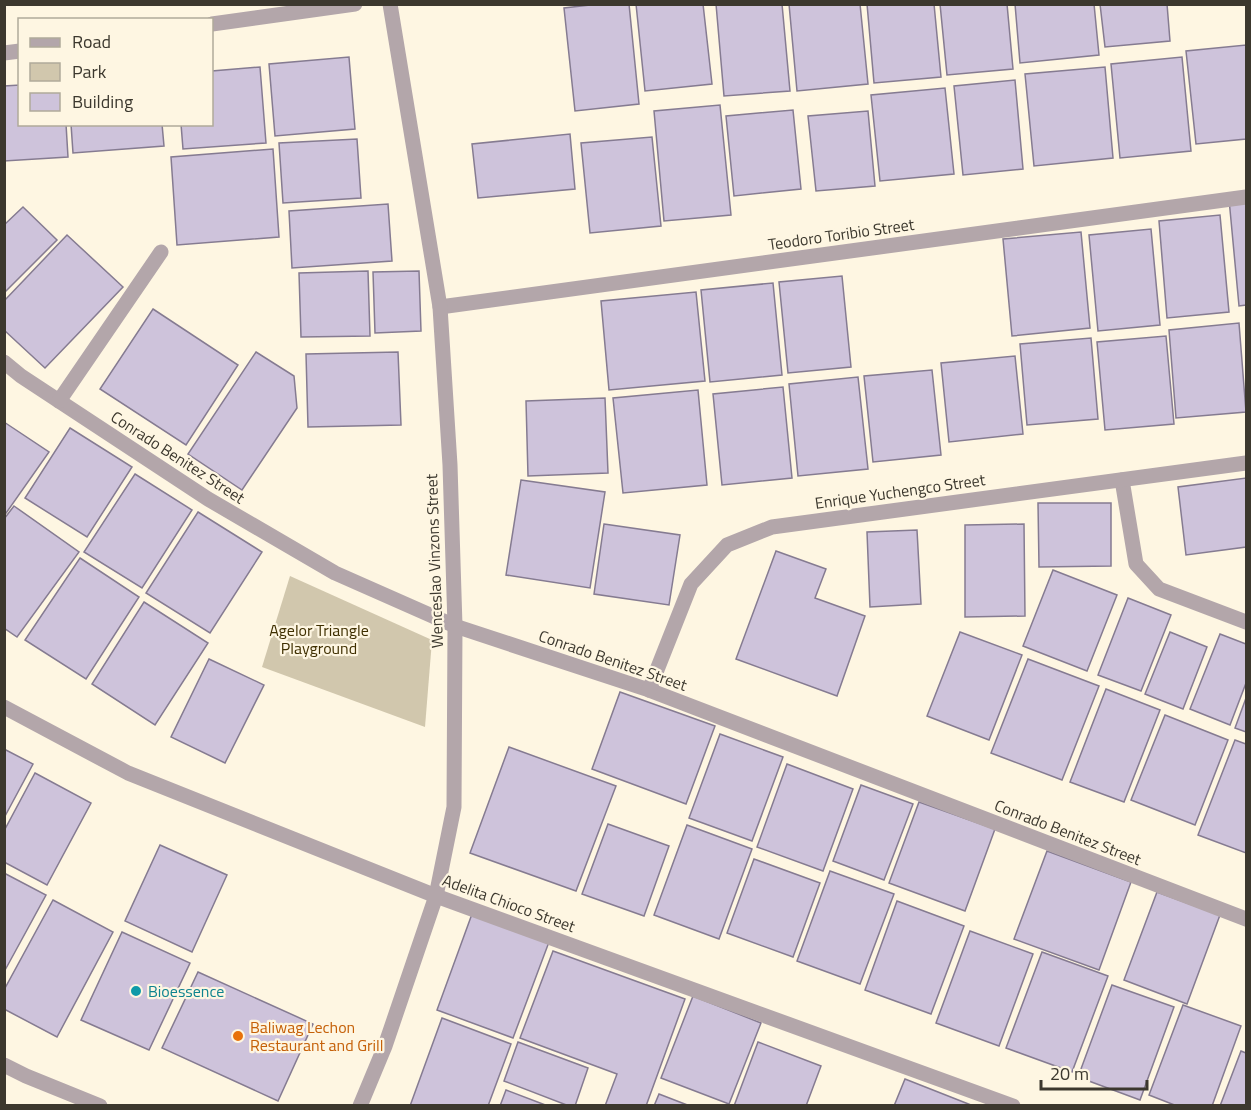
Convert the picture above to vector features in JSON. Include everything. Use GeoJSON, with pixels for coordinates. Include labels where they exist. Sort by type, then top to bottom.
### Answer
{"type":"FeatureCollection","features":[{"type":"Feature","properties":{"kind":"street"},"geometry":{"type":"LineString","coordinates":[[213,24],[355,4]]}},
{"type":"Feature","properties":{"kind":"street","name":"Wenceslao Vinzons Street"},"geometry":{"type":"LineString","coordinates":[[360,1106],[385,1046],[436,896],[454,807],[455,626],[450,465],[440,307],[390,4]]}},
{"type":"Feature","properties":{"kind":"street","name":"Teodoro Toribio Street"},"geometry":{"type":"LineString","coordinates":[[440,307],[1246,196]]}},
{"type":"Feature","properties":{"kind":"street"},"geometry":{"type":"LineString","coordinates":[[59,401],[161,252]]}},
{"type":"Feature","properties":{"kind":"street","name":"Conrado Benitez Street"},"geometry":{"type":"LineString","coordinates":[[4,362],[21,376],[207,499],[335,573],[455,626],[649,690],[1246,919]]}},
{"type":"Feature","properties":{"kind":"street","name":"Enrique Yuchengco Street"},"geometry":{"type":"LineString","coordinates":[[649,690],[691,584],[727,545],[772,526],[1246,463]]}},
{"type":"Feature","properties":{"kind":"street"},"geometry":{"type":"LineString","coordinates":[[1122,480],[1136,564],[1159,590],[1246,622]]}},
{"type":"Feature","properties":{"kind":"street","name":"Adelita Chioco Street"},"geometry":{"type":"LineString","coordinates":[[4,707],[128,773],[436,896],[1014,1106]]}},
{"type":"Feature","properties":{"kind":"street"},"geometry":{"type":"LineString","coordinates":[[4,1065],[100,1106]]}},
{"type":"Feature","properties":{"kind":"green space","name":"Agelor Triangle Playground"},"geometry":{"type":"Polygon","coordinates":[[[290,576],[432,640],[425,727],[262,667],[290,576]]]}},
{"type":"Feature","properties":{"kind":"building"},"geometry":{"type":"Polygon","coordinates":[[[599,4],[629,4],[639,104],[575,111],[564,8],[599,4]]]}},
{"type":"Feature","properties":{"kind":"building"},"geometry":{"type":"Polygon","coordinates":[[[636,4],[703,4],[712,84],[645,91],[636,4]]]}},
{"type":"Feature","properties":{"kind":"building"},"geometry":{"type":"Polygon","coordinates":[[[716,4],[782,4],[790,91],[724,96],[716,4]]]}},
{"type":"Feature","properties":{"kind":"building"},"geometry":{"type":"Polygon","coordinates":[[[789,4],[860,4],[868,84],[797,91],[789,4]]]}},
{"type":"Feature","properties":{"kind":"building"},"geometry":{"type":"Polygon","coordinates":[[[867,4],[934,4],[941,77],[874,83],[867,4]]]}},
{"type":"Feature","properties":{"kind":"building"},"geometry":{"type":"Polygon","coordinates":[[[940,4],[1007,4],[1013,69],[947,75],[940,4]]]}},
{"type":"Feature","properties":{"kind":"building"},"geometry":{"type":"Polygon","coordinates":[[[1015,4],[1094,4],[1099,55],[1020,63],[1015,4]]]}},
{"type":"Feature","properties":{"kind":"building"},"geometry":{"type":"Polygon","coordinates":[[[1100,4],[1167,4],[1170,41],[1105,47],[1100,4]]]}},
{"type":"Feature","properties":{"kind":"building"},"geometry":{"type":"Polygon","coordinates":[[[1246,45],[1246,139],[1196,144],[1186,51],[1246,45]]]}},
{"type":"Feature","properties":{"kind":"building"},"geometry":{"type":"Polygon","coordinates":[[[349,57],[355,129],[275,136],[269,64],[349,57]]]}},
{"type":"Feature","properties":{"kind":"building"},"geometry":{"type":"Polygon","coordinates":[[[1182,57],[1191,151],[1120,158],[1111,64],[1182,57]]]}},
{"type":"Feature","properties":{"kind":"building"},"geometry":{"type":"Polygon","coordinates":[[[260,67],[266,143],[183,149],[181,126],[213,126],[213,71],[260,67]]]}},
{"type":"Feature","properties":{"kind":"building"},"geometry":{"type":"Polygon","coordinates":[[[1105,67],[1113,158],[1034,166],[1025,74],[1105,67]]]}},
{"type":"Feature","properties":{"kind":"building"},"geometry":{"type":"Polygon","coordinates":[[[1015,80],[1023,169],[963,175],[954,86],[1015,80]]]}},
{"type":"Feature","properties":{"kind":"building"},"geometry":{"type":"Polygon","coordinates":[[[18,85],[18,126],[66,126],[68,157],[4,161],[4,86],[18,85]]]}},
{"type":"Feature","properties":{"kind":"building"},"geometry":{"type":"Polygon","coordinates":[[[945,88],[954,174],[880,181],[871,95],[945,88]]]}},
{"type":"Feature","properties":{"kind":"building"},"geometry":{"type":"Polygon","coordinates":[[[720,105],[731,215],[664,221],[654,111],[720,105]]]}},
{"type":"Feature","properties":{"kind":"building"},"geometry":{"type":"Polygon","coordinates":[[[793,110],[801,189],[734,196],[726,116],[793,110]]]}},
{"type":"Feature","properties":{"kind":"building"},"geometry":{"type":"Polygon","coordinates":[[[868,111],[875,186],[816,191],[808,116],[868,111]]]}},
{"type":"Feature","properties":{"kind":"building"},"geometry":{"type":"Polygon","coordinates":[[[71,126],[162,126],[164,146],[73,153],[71,126]]]}},
{"type":"Feature","properties":{"kind":"building"},"geometry":{"type":"Polygon","coordinates":[[[570,134],[575,189],[478,198],[472,144],[570,134]]]}},
{"type":"Feature","properties":{"kind":"building"},"geometry":{"type":"Polygon","coordinates":[[[652,137],[661,226],[590,233],[581,143],[652,137]]]}},
{"type":"Feature","properties":{"kind":"building"},"geometry":{"type":"Polygon","coordinates":[[[357,139],[361,198],[283,203],[279,143],[357,139]]]}},
{"type":"Feature","properties":{"kind":"building"},"geometry":{"type":"Polygon","coordinates":[[[273,149],[279,237],[177,245],[171,157],[273,149]]]}},
{"type":"Feature","properties":{"kind":"building"},"geometry":{"type":"Polygon","coordinates":[[[1246,198],[1246,305],[1239,306],[1229,199],[1246,198]]]}},
{"type":"Feature","properties":{"kind":"building"},"geometry":{"type":"Polygon","coordinates":[[[388,204],[392,261],[292,268],[289,211],[388,204]]]}},
{"type":"Feature","properties":{"kind":"building"},"geometry":{"type":"Polygon","coordinates":[[[23,207],[57,240],[4,293],[4,225],[23,207]]]}},
{"type":"Feature","properties":{"kind":"building"},"geometry":{"type":"Polygon","coordinates":[[[1220,215],[1229,312],[1167,318],[1159,221],[1220,215]]]}},
{"type":"Feature","properties":{"kind":"building"},"geometry":{"type":"Polygon","coordinates":[[[1151,229],[1160,325],[1098,331],[1089,235],[1151,229]]]}},
{"type":"Feature","properties":{"kind":"building"},"geometry":{"type":"Polygon","coordinates":[[[1081,232],[1090,328],[1012,336],[1003,239],[1081,232]]]}},
{"type":"Feature","properties":{"kind":"building"},"geometry":{"type":"Polygon","coordinates":[[[67,235],[123,287],[45,368],[4,330],[4,301],[67,235]]]}},
{"type":"Feature","properties":{"kind":"building"},"geometry":{"type":"Polygon","coordinates":[[[368,271],[370,336],[301,337],[299,273],[368,271]]]}},
{"type":"Feature","properties":{"kind":"building"},"geometry":{"type":"Polygon","coordinates":[[[419,271],[421,331],[375,333],[373,272],[419,271]]]}},
{"type":"Feature","properties":{"kind":"building"},"geometry":{"type":"Polygon","coordinates":[[[842,276],[851,367],[788,373],[779,282],[842,276]]]}},
{"type":"Feature","properties":{"kind":"building"},"geometry":{"type":"Polygon","coordinates":[[[773,283],[782,375],[710,382],[701,290],[773,283]]]}},
{"type":"Feature","properties":{"kind":"building"},"geometry":{"type":"Polygon","coordinates":[[[696,292],[705,381],[609,390],[601,301],[696,292]]]}},
{"type":"Feature","properties":{"kind":"building"},"geometry":{"type":"Polygon","coordinates":[[[153,309],[238,365],[186,445],[100,389],[153,309]]]}},
{"type":"Feature","properties":{"kind":"building"},"geometry":{"type":"Polygon","coordinates":[[[1239,323],[1246,412],[1176,418],[1169,330],[1239,323]]]}},
{"type":"Feature","properties":{"kind":"building"},"geometry":{"type":"Polygon","coordinates":[[[1166,336],[1174,424],[1105,430],[1097,342],[1166,336]]]}},
{"type":"Feature","properties":{"kind":"building"},"geometry":{"type":"Polygon","coordinates":[[[1091,338],[1098,419],[1027,425],[1020,344],[1091,338]]]}},
{"type":"Feature","properties":{"kind":"building"},"geometry":{"type":"Polygon","coordinates":[[[256,352],[294,376],[297,408],[242,490],[188,454],[256,352]]]}},
{"type":"Feature","properties":{"kind":"building"},"geometry":{"type":"Polygon","coordinates":[[[398,352],[401,425],[308,427],[306,354],[398,352]]]}},
{"type":"Feature","properties":{"kind":"building"},"geometry":{"type":"Polygon","coordinates":[[[1015,356],[1023,434],[949,442],[941,363],[1015,356]]]}},
{"type":"Feature","properties":{"kind":"building"},"geometry":{"type":"Polygon","coordinates":[[[932,370],[941,455],[873,462],[864,376],[932,370]]]}},
{"type":"Feature","properties":{"kind":"building"},"geometry":{"type":"Polygon","coordinates":[[[858,377],[868,469],[798,476],[789,384],[858,377]]]}},
{"type":"Feature","properties":{"kind":"building"},"geometry":{"type":"Polygon","coordinates":[[[783,387],[792,478],[722,485],[713,394],[783,387]]]}},
{"type":"Feature","properties":{"kind":"building"},"geometry":{"type":"Polygon","coordinates":[[[698,390],[707,485],[623,493],[613,398],[698,390]]]}},
{"type":"Feature","properties":{"kind":"building"},"geometry":{"type":"Polygon","coordinates":[[[605,398],[608,473],[528,476],[526,401],[605,398]]]}},
{"type":"Feature","properties":{"kind":"building"},"geometry":{"type":"Polygon","coordinates":[[[4,422],[49,452],[4,516],[4,422]]]}},
{"type":"Feature","properties":{"kind":"building"},"geometry":{"type":"Polygon","coordinates":[[[70,428],[132,467],[87,537],[25,498],[70,428]]]}},
{"type":"Feature","properties":{"kind":"building"},"geometry":{"type":"Polygon","coordinates":[[[135,474],[192,510],[142,588],[84,552],[135,474]]]}},
{"type":"Feature","properties":{"kind":"building"},"geometry":{"type":"Polygon","coordinates":[[[1246,478],[1246,547],[1186,555],[1178,487],[1246,478]]]}},
{"type":"Feature","properties":{"kind":"building"},"geometry":{"type":"Polygon","coordinates":[[[521,480],[605,492],[590,588],[506,575],[521,480]]]}},
{"type":"Feature","properties":{"kind":"building"},"geometry":{"type":"Polygon","coordinates":[[[1038,503],[1111,503],[1111,566],[1039,567],[1038,503]]]}},
{"type":"Feature","properties":{"kind":"building"},"geometry":{"type":"Polygon","coordinates":[[[14,506],[79,552],[17,637],[4,628],[4,519],[14,506]]]}},
{"type":"Feature","properties":{"kind":"building"},"geometry":{"type":"Polygon","coordinates":[[[198,512],[262,552],[210,633],[146,593],[198,512]]]}},
{"type":"Feature","properties":{"kind":"building"},"geometry":{"type":"Polygon","coordinates":[[[604,524],[680,535],[669,605],[594,594],[604,524]]]}},
{"type":"Feature","properties":{"kind":"building"},"geometry":{"type":"Polygon","coordinates":[[[1024,524],[1025,616],[965,617],[965,525],[1024,524]]]}},
{"type":"Feature","properties":{"kind":"building"},"geometry":{"type":"Polygon","coordinates":[[[917,530],[921,604],[870,607],[867,532],[917,530]]]}},
{"type":"Feature","properties":{"kind":"building"},"geometry":{"type":"Polygon","coordinates":[[[776,551],[826,569],[815,598],[865,616],[837,696],[736,659],[776,551]]]}},
{"type":"Feature","properties":{"kind":"building"},"geometry":{"type":"Polygon","coordinates":[[[80,558],[139,597],[86,679],[25,640],[80,558]]]}},
{"type":"Feature","properties":{"kind":"building"},"geometry":{"type":"Polygon","coordinates":[[[1053,570],[1117,595],[1087,671],[1023,646],[1053,570]]]}},
{"type":"Feature","properties":{"kind":"building"},"geometry":{"type":"Polygon","coordinates":[[[1128,598],[1171,615],[1141,691],[1098,675],[1128,598]]]}},
{"type":"Feature","properties":{"kind":"building"},"geometry":{"type":"Polygon","coordinates":[[[144,602],[208,643],[155,725],[92,684],[144,602]]]}},
{"type":"Feature","properties":{"kind":"building"},"geometry":{"type":"Polygon","coordinates":[[[960,632],[1022,655],[989,740],[927,716],[960,632]]]}},
{"type":"Feature","properties":{"kind":"building"},"geometry":{"type":"Polygon","coordinates":[[[1170,632],[1207,647],[1183,709],[1145,694],[1170,632]]]}},
{"type":"Feature","properties":{"kind":"building"},"geometry":{"type":"Polygon","coordinates":[[[1220,634],[1246,644],[1246,683],[1230,725],[1190,709],[1220,634]]]}},
{"type":"Feature","properties":{"kind":"building"},"geometry":{"type":"Polygon","coordinates":[[[209,659],[264,685],[225,763],[171,737],[209,659]]]}},
{"type":"Feature","properties":{"kind":"building"},"geometry":{"type":"Polygon","coordinates":[[[1028,659],[1099,686],[1062,780],[991,753],[1028,659]]]}},
{"type":"Feature","properties":{"kind":"building"},"geometry":{"type":"Polygon","coordinates":[[[1106,689],[1160,710],[1124,802],[1070,782],[1106,689]]]}},
{"type":"Feature","properties":{"kind":"building"},"geometry":{"type":"Polygon","coordinates":[[[620,692],[715,726],[686,804],[592,769],[620,692]]]}},
{"type":"Feature","properties":{"kind":"building"},"geometry":{"type":"Polygon","coordinates":[[[1246,698],[1246,732],[1235,728],[1246,698]]]}},
{"type":"Feature","properties":{"kind":"building"},"geometry":{"type":"Polygon","coordinates":[[[1165,715],[1228,740],[1195,825],[1131,800],[1165,715]]]}},
{"type":"Feature","properties":{"kind":"building"},"geometry":{"type":"Polygon","coordinates":[[[720,734],[783,757],[752,841],[689,818],[720,734]]]}},
{"type":"Feature","properties":{"kind":"building"},"geometry":{"type":"Polygon","coordinates":[[[1235,740],[1246,744],[1246,853],[1198,835],[1235,740]]]}},
{"type":"Feature","properties":{"kind":"building"},"geometry":{"type":"Polygon","coordinates":[[[509,747],[616,786],[576,891],[470,853],[509,747]]]}},
{"type":"Feature","properties":{"kind":"building"},"geometry":{"type":"Polygon","coordinates":[[[4,749],[33,764],[4,818],[4,749]]]}},
{"type":"Feature","properties":{"kind":"building"},"geometry":{"type":"Polygon","coordinates":[[[787,764],[853,789],[823,871],[757,847],[787,764]]]}},
{"type":"Feature","properties":{"kind":"building"},"geometry":{"type":"Polygon","coordinates":[[[35,773],[91,803],[47,885],[4,862],[4,831],[35,773]]]}},
{"type":"Feature","properties":{"kind":"building"},"geometry":{"type":"Polygon","coordinates":[[[861,785],[913,804],[884,880],[833,861],[861,785]]]}},
{"type":"Feature","properties":{"kind":"building"},"geometry":{"type":"Polygon","coordinates":[[[919,802],[995,829],[965,911],[889,883],[919,802]]]}},
{"type":"Feature","properties":{"kind":"building"},"geometry":{"type":"Polygon","coordinates":[[[608,824],[669,846],[644,916],[582,894],[608,824]]]}},
{"type":"Feature","properties":{"kind":"building"},"geometry":{"type":"Polygon","coordinates":[[[687,825],[752,849],[719,939],[654,915],[687,825]]]}},
{"type":"Feature","properties":{"kind":"building"},"geometry":{"type":"Polygon","coordinates":[[[160,845],[227,875],[192,952],[125,921],[160,845]]]}},
{"type":"Feature","properties":{"kind":"building"},"geometry":{"type":"Polygon","coordinates":[[[1047,851],[1131,882],[1099,970],[1014,939],[1047,851]]]}},
{"type":"Feature","properties":{"kind":"building"},"geometry":{"type":"Polygon","coordinates":[[[754,859],[820,883],[793,957],[727,933],[754,859]]]}},
{"type":"Feature","properties":{"kind":"building"},"geometry":{"type":"Polygon","coordinates":[[[830,871],[894,894],[860,984],[797,961],[830,871]]]}},
{"type":"Feature","properties":{"kind":"building"},"geometry":{"type":"Polygon","coordinates":[[[4,873],[46,895],[4,972],[4,873]]]}},
{"type":"Feature","properties":{"kind":"building"},"geometry":{"type":"Polygon","coordinates":[[[1157,892],[1220,915],[1187,1004],[1124,980],[1157,892]]]}},
{"type":"Feature","properties":{"kind":"building"},"geometry":{"type":"Polygon","coordinates":[[[53,900],[113,932],[57,1037],[4,1009],[4,990],[53,900]]]}},
{"type":"Feature","properties":{"kind":"building"},"geometry":{"type":"Polygon","coordinates":[[[897,901],[964,926],[931,1014],[865,990],[897,901]]]}},
{"type":"Feature","properties":{"kind":"building"},"geometry":{"type":"Polygon","coordinates":[[[472,914],[549,942],[513,1038],[437,1010],[472,914]]]}},
{"type":"Feature","properties":{"kind":"building"},"geometry":{"type":"Polygon","coordinates":[[[970,931],[1033,954],[999,1046],[936,1023],[970,931]]]}},
{"type":"Feature","properties":{"kind":"building","name":"Bioessence"},"geometry":{"type":"Polygon","coordinates":[[[122,932],[190,963],[149,1050],[81,1020],[122,932]]]}},
{"type":"Feature","properties":{"kind":"building"},"geometry":{"type":"Polygon","coordinates":[[[553,951],[685,999],[646,1106],[605,1106],[617,1074],[520,1038],[553,951]]]}},
{"type":"Feature","properties":{"kind":"building"},"geometry":{"type":"Polygon","coordinates":[[[1042,952],[1108,976],[1072,1072],[1006,1048],[1042,952]]]}},
{"type":"Feature","properties":{"kind":"building","name":"Baliwag Lechon Restaurant and Grill"},"geometry":{"type":"Polygon","coordinates":[[[198,972],[313,1024],[278,1101],[162,1048],[198,972]]]}},
{"type":"Feature","properties":{"kind":"building"},"geometry":{"type":"Polygon","coordinates":[[[1112,985],[1174,1007],[1140,1100],[1078,1077],[1112,985]]]}},
{"type":"Feature","properties":{"kind":"building"},"geometry":{"type":"Polygon","coordinates":[[[693,996],[761,1023],[729,1104],[661,1078],[693,996]]]}},
{"type":"Feature","properties":{"kind":"building"},"geometry":{"type":"Polygon","coordinates":[[[1183,1005],[1241,1026],[1212,1106],[1177,1106],[1149,1095],[1183,1005]]]}},
{"type":"Feature","properties":{"kind":"building"},"geometry":{"type":"Polygon","coordinates":[[[442,1018],[511,1044],[488,1106],[410,1106],[442,1018]]]}},
{"type":"Feature","properties":{"kind":"building"},"geometry":{"type":"Polygon","coordinates":[[[518,1042],[588,1068],[575,1106],[569,1106],[504,1081],[518,1042]]]}},
{"type":"Feature","properties":{"kind":"building"},"geometry":{"type":"Polygon","coordinates":[[[758,1042],[821,1066],[806,1106],[734,1106],[758,1042]]]}},
{"type":"Feature","properties":{"kind":"building"},"geometry":{"type":"Polygon","coordinates":[[[1241,1051],[1246,1053],[1246,1106],[1220,1106],[1241,1051]]]}},
{"type":"Feature","properties":{"kind":"building"},"geometry":{"type":"Polygon","coordinates":[[[905,1079],[971,1105],[894,1106],[905,1079]]]}},
{"type":"Feature","properties":{"kind":"building"},"geometry":{"type":"Polygon","coordinates":[[[506,1090],[548,1106],[500,1106],[506,1090]]]}},
{"type":"Feature","properties":{"kind":"building"},"geometry":{"type":"Polygon","coordinates":[[[659,1094],[690,1106],[654,1106],[659,1094]]]}},
{"type":"Feature","properties":{"kind":"place","name":"Bioessence"},"geometry":{"type":"Point","coordinates":[136,991]}},
{"type":"Feature","properties":{"kind":"place","name":"Baliwag Lechon Restaurant and Grill"},"geometry":{"type":"Point","coordinates":[238,1036]}}]}
